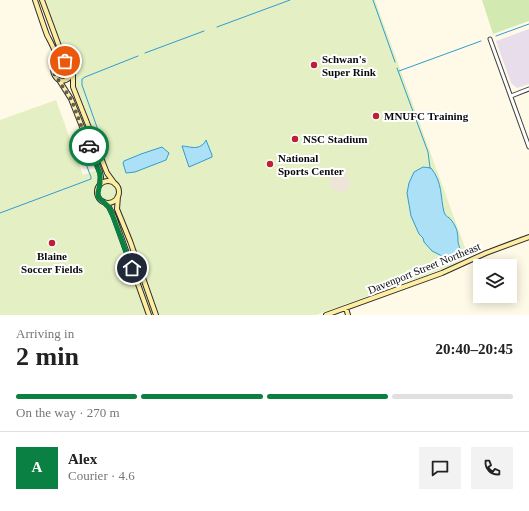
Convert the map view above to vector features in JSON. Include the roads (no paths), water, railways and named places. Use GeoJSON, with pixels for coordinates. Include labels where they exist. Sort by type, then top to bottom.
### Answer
{"type":"FeatureCollection","features":[{"type":"Feature","properties":{"kind":"street"},"geometry":{"type":"LineString","coordinates":[[35,0],[54,52],[53,72],[71,99],[100,172],[98,197],[109,207],[114,217],[149,315]]}},
{"type":"Feature","properties":{"kind":"street"},"geometry":{"type":"LineString","coordinates":[[42,0],[59,46],[68,62],[73,67],[73,87],[107,173],[119,190],[117,210],[130,241],[156,315]]}},
{"type":"Feature","properties":{"kind":"street"},"geometry":{"type":"LineString","coordinates":[[490,39],[529,147]]}},
{"type":"Feature","properties":{"kind":"street"},"geometry":{"type":"LineString","coordinates":[[54,65],[59,61],[68,62]]}},
{"type":"Feature","properties":{"kind":"street"},"geometry":{"type":"LineString","coordinates":[[59,80],[66,80],[71,77],[72,74]]}},
{"type":"Feature","properties":{"kind":"street"},"geometry":{"type":"LineString","coordinates":[[511,96],[529,90]]}},
{"type":"Feature","properties":{"kind":"street"},"geometry":{"type":"LineString","coordinates":[[100,186],[106,182],[115,184]]}},
{"type":"Feature","properties":{"kind":"street"},"geometry":{"type":"LineString","coordinates":[[104,202],[111,203],[118,196]]}},
{"type":"Feature","properties":{"kind":"street","name":"Davenport Street Northeast"},"geometry":{"type":"LineString","coordinates":[[326,315],[442,273],[529,237]]}},
{"type":"Feature","properties":{"kind":"street"},"geometry":{"type":"LineString","coordinates":[[346,308],[348,315]]}},
{"type":"Feature","properties":{"kind":"water"},"geometry":{"type":"Polygon","coordinates":[[[206,140],[212,157],[189,167],[182,146],[197,147],[203,144],[206,140]]]}},
{"type":"Feature","properties":{"kind":"water"},"geometry":{"type":"Polygon","coordinates":[[[162,147],[169,153],[166,160],[135,172],[126,173],[123,163],[124,161],[162,147]]]}},
{"type":"Feature","properties":{"kind":"water"},"geometry":{"type":"Polygon","coordinates":[[[423,167],[431,168],[438,179],[445,214],[456,228],[460,250],[453,256],[444,257],[432,251],[419,234],[411,216],[407,193],[409,183],[414,172],[423,167]]]}},
{"type":"Feature","properties":{"kind":"waterway"},"geometry":{"type":"LineString","coordinates":[[217,27],[290,0]]}},
{"type":"Feature","properties":{"kind":"waterway"},"geometry":{"type":"LineString","coordinates":[[373,0],[395,62]]}},
{"type":"Feature","properties":{"kind":"waterway"},"geometry":{"type":"LineString","coordinates":[[496,36],[529,24]]}},
{"type":"Feature","properties":{"kind":"waterway"},"geometry":{"type":"LineString","coordinates":[[145,53],[204,31]]}},
{"type":"Feature","properties":{"kind":"waterway"},"geometry":{"type":"LineString","coordinates":[[399,71],[481,41]]}},
{"type":"Feature","properties":{"kind":"waterway"},"geometry":{"type":"LineString","coordinates":[[95,131],[98,130],[82,85],[82,79],[138,56]]}},
{"type":"Feature","properties":{"kind":"waterway"},"geometry":{"type":"LineString","coordinates":[[397,68],[428,152],[430,168]]}},
{"type":"Feature","properties":{"kind":"waterway"},"geometry":{"type":"LineString","coordinates":[[0,213],[91,179],[78,143],[78,137]]}},
{"type":"Feature","properties":{"kind":"place","name":"Schwan's Super Rink"},"geometry":{"type":"Point","coordinates":[314,65]}},
{"type":"Feature","properties":{"kind":"place","name":"MNUFC Training"},"geometry":{"type":"Point","coordinates":[376,116]}},
{"type":"Feature","properties":{"kind":"place","name":"NSC Stadium"},"geometry":{"type":"Point","coordinates":[295,139]}},
{"type":"Feature","properties":{"kind":"place","name":"National Sports Center"},"geometry":{"type":"Point","coordinates":[270,164]}},
{"type":"Feature","properties":{"kind":"place","name":"Blaine Soccer Fields"},"geometry":{"type":"Point","coordinates":[52,243]}}]}
